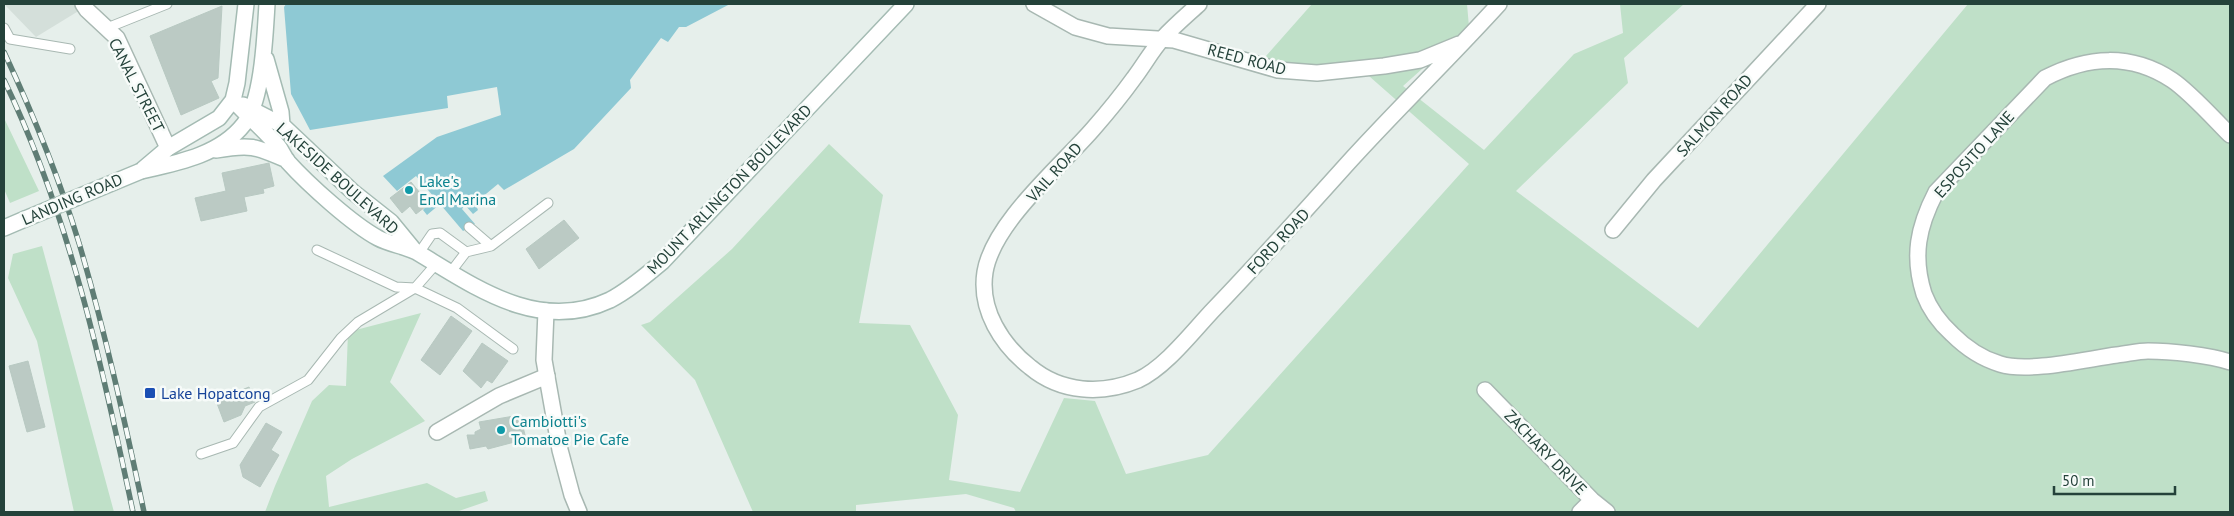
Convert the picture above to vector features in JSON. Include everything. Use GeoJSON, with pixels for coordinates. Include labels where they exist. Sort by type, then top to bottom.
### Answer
{"type":"FeatureCollection","features":[{"type":"Feature","properties":{"kind":"street","name":"CANAL STREET"},"geometry":{"type":"LineString","coordinates":[[83,4],[117,38],[168,148]]}},
{"type":"Feature","properties":{"kind":"street"},"geometry":{"type":"LineString","coordinates":[[233,100],[238,83],[246,4]]}},
{"type":"Feature","properties":{"kind":"street"},"geometry":{"type":"LineString","coordinates":[[250,113],[260,80],[267,4]]}},
{"type":"Feature","properties":{"kind":"street","name":"MOUNT ARLINGTON BOULEVARD"},"geometry":{"type":"LineString","coordinates":[[417,251],[450,273],[492,297],[524,308],[546,311],[576,310],[609,300],[634,286],[655,268],[906,4]]}},
{"type":"Feature","properties":{"kind":"street","name":"REED ROAD"},"geometry":{"type":"LineString","coordinates":[[1034,4],[1074,27],[1108,36],[1174,40],[1278,70],[1316,73],[1345,71],[1420,60],[1464,42]]}},
{"type":"Feature","properties":{"kind":"street","name":"VAIL ROAD"},"geometry":{"type":"LineString","coordinates":[[1021,360],[1014,355],[998,333],[990,316],[985,292],[985,273],[991,251],[1006,226],[1038,188],[1093,129],[1162,39],[1199,4]]}},
{"type":"Feature","properties":{"kind":"street","name":"FORD ROAD"},"geometry":{"type":"LineString","coordinates":[[1021,360],[1057,384],[1088,391],[1117,388],[1142,378],[1184,341],[1277,244],[1350,161],[1500,4]]}},
{"type":"Feature","properties":{"kind":"street","name":"SALMON ROAD"},"geometry":{"type":"LineString","coordinates":[[1613,230],[1654,180],[1818,4]]}},
{"type":"Feature","properties":{"kind":"street"},"geometry":{"type":"LineString","coordinates":[[263,48],[281,112],[282,125]]}},
{"type":"Feature","properties":{"kind":"street","name":"ESPOSITO LANE"},"geometry":{"type":"LineString","coordinates":[[2230,135],[2173,80],[2152,68],[2131,62],[2109,60],[2065,67],[2045,78],[1936,192],[1926,212],[1916,256],[1919,279],[1927,302],[1940,322],[1958,341],[1978,354],[2001,365],[2027,367],[2147,351],[2218,358],[2230,362]]}},
{"type":"Feature","properties":{"kind":"street","name":"LAKESIDE BOULEVARD"},"geometry":{"type":"LineString","coordinates":[[233,100],[250,113],[280,148],[287,160],[332,203],[378,238],[417,251]]}},
{"type":"Feature","properties":{"kind":"street","name":"LANDING ROAD"},"geometry":{"type":"LineString","coordinates":[[141,171],[168,148],[219,118],[233,100]]}},
{"type":"Feature","properties":{"kind":"street","name":"LAKESIDE BOULEVARD"},"geometry":{"type":"LineString","coordinates":[[250,113],[282,125],[353,192],[391,222],[417,251]]}},
{"type":"Feature","properties":{"kind":"street","name":"LANDING ROAD"},"geometry":{"type":"LineString","coordinates":[[4,228],[141,171],[181,162],[209,151],[235,133],[250,113]]}},
{"type":"Feature","properties":{"kind":"street"},"geometry":{"type":"LineString","coordinates":[[209,151],[243,145],[269,152],[287,160]]}},
{"type":"Feature","properties":{"kind":"street"},"geometry":{"type":"LineString","coordinates":[[546,311],[543,356],[566,472],[579,512]]}},
{"type":"Feature","properties":{"kind":"street"},"geometry":{"type":"LineString","coordinates":[[438,432],[499,396],[547,376]]}},
{"type":"Feature","properties":{"kind":"street","name":"ZACHARY DRIVE"},"geometry":{"type":"LineString","coordinates":[[1485,390],[1592,500],[1607,512]]}},
{"type":"Feature","properties":{"kind":"street"},"geometry":{"type":"LineString","coordinates":[[1580,512],[1592,500]]}},
{"type":"Feature","properties":{"kind":"lane"},"geometry":{"type":"LineString","coordinates":[[106,28],[167,4]]}},
{"type":"Feature","properties":{"kind":"lane"},"geometry":{"type":"LineString","coordinates":[[4,28],[10,40],[70,49]]}},
{"type":"Feature","properties":{"kind":"lane"},"geometry":{"type":"LineString","coordinates":[[450,273],[466,252],[491,246],[548,203]]}},
{"type":"Feature","properties":{"kind":"lane"},"geometry":{"type":"LineString","coordinates":[[469,227],[491,246]]}},
{"type":"Feature","properties":{"kind":"lane"},"geometry":{"type":"LineString","coordinates":[[417,251],[432,234],[440,233],[466,252]]}},
{"type":"Feature","properties":{"kind":"lane"},"geometry":{"type":"LineString","coordinates":[[317,250],[396,287],[416,288],[457,308],[513,348]]}},
{"type":"Feature","properties":{"kind":"lane"},"geometry":{"type":"LineString","coordinates":[[201,454],[233,443],[259,407],[308,380],[329,352],[358,322],[416,288],[436,264]]}},
{"type":"Feature","properties":{"kind":"shaded area"},"geometry":{"type":"Polygon","coordinates":[[[4,4],[90,4],[36,37],[4,4]]]}},
{"type":"Feature","properties":{"kind":"green space"},"geometry":{"type":"Polygon","coordinates":[[[1312,4],[1467,4],[1469,27],[1403,86],[1484,150],[1574,54],[1623,33],[1620,4],[1684,4],[1624,58],[1628,83],[1516,191],[1698,328],[1968,4],[2230,4],[2230,512],[1016,512],[1014,508],[966,494],[856,505],[856,512],[753,512],[695,380],[641,325],[650,322],[732,249],[829,144],[883,195],[859,323],[910,325],[958,415],[949,480],[1020,492],[1064,398],[1095,401],[1126,474],[1208,455],[1469,164],[1361,69],[1258,65],[1312,4]]]}},
{"type":"Feature","properties":{"kind":"green space"},"geometry":{"type":"Polygon","coordinates":[[[4,118],[39,191],[10,203],[4,189],[4,118]]]}},
{"type":"Feature","properties":{"kind":"green space"},"geometry":{"type":"Polygon","coordinates":[[[42,246],[114,512],[74,512],[37,341],[8,278],[13,254],[42,246]]]}},
{"type":"Feature","properties":{"kind":"green space"},"geometry":{"type":"Polygon","coordinates":[[[421,313],[390,382],[425,421],[352,459],[326,476],[329,507],[427,483],[456,498],[485,491],[488,501],[456,512],[265,512],[312,401],[329,385],[346,386],[348,332],[421,313]]]}},
{"type":"Feature","properties":{"kind":"water"},"geometry":{"type":"Polygon","coordinates":[[[286,4],[730,4],[686,27],[679,27],[668,42],[661,38],[630,80],[631,88],[574,149],[504,190],[498,184],[475,203],[478,210],[473,214],[465,205],[462,209],[475,224],[463,231],[440,204],[427,215],[423,210],[434,197],[416,176],[397,191],[383,176],[437,137],[501,115],[497,87],[447,96],[448,108],[310,130],[291,94],[284,7],[286,4]]]}},
{"type":"Feature","properties":{"kind":"building"},"geometry":{"type":"Polygon","coordinates":[[[222,6],[218,78],[211,81],[219,98],[181,115],[150,36],[222,6]]]}},
{"type":"Feature","properties":{"kind":"building"},"geometry":{"type":"Polygon","coordinates":[[[269,163],[274,186],[263,189],[264,193],[244,197],[247,211],[201,221],[195,198],[226,191],[222,173],[269,163]]]}},
{"type":"Feature","properties":{"kind":"building","name":"Lake's End Marina"},"geometry":{"type":"Polygon","coordinates":[[[411,182],[429,204],[416,214],[410,206],[402,213],[390,198],[411,182]]]}},
{"type":"Feature","properties":{"kind":"building"},"geometry":{"type":"Polygon","coordinates":[[[564,220],[579,238],[539,269],[526,249],[564,220]]]}},
{"type":"Feature","properties":{"kind":"building"},"geometry":{"type":"Polygon","coordinates":[[[451,316],[472,331],[440,375],[421,360],[451,316]]]}},
{"type":"Feature","properties":{"kind":"building"},"geometry":{"type":"Polygon","coordinates":[[[482,343],[508,361],[492,383],[487,380],[481,388],[463,371],[482,343]]]}},
{"type":"Feature","properties":{"kind":"building"},"geometry":{"type":"Polygon","coordinates":[[[28,361],[45,427],[27,432],[9,366],[28,361]]]}},
{"type":"Feature","properties":{"kind":"building"},"geometry":{"type":"Polygon","coordinates":[[[249,387],[255,402],[245,406],[241,415],[224,422],[215,398],[249,387]]]}},
{"type":"Feature","properties":{"kind":"building","name":"Cambiotti's Tomatoe Pie Cafe"},"geometry":{"type":"Polygon","coordinates":[[[520,415],[526,439],[488,449],[486,446],[470,449],[467,435],[475,435],[475,432],[481,429],[479,422],[520,415]]]}},
{"type":"Feature","properties":{"kind":"building"},"geometry":{"type":"Polygon","coordinates":[[[266,423],[282,432],[271,450],[279,455],[260,487],[243,477],[240,465],[266,423]]]}},
{"type":"Feature","properties":{"kind":"railway"},"geometry":{"type":"LineString","coordinates":[[4,52],[45,146],[79,243],[114,377],[144,512]]}},
{"type":"Feature","properties":{"kind":"railway"},"geometry":{"type":"LineString","coordinates":[[4,80],[48,185],[66,238],[96,347],[133,512]]}},
{"type":"Feature","properties":{"kind":"place","name":"Lake's End Marina"},"geometry":{"type":"Point","coordinates":[409,190]}},
{"type":"Feature","properties":{"kind":"place","name":"Lake Hopatcong"},"geometry":{"type":"Point","coordinates":[150,393]}},
{"type":"Feature","properties":{"kind":"place","name":"Cambiotti's Tomatoe Pie Cafe"},"geometry":{"type":"Point","coordinates":[501,430]}}]}
